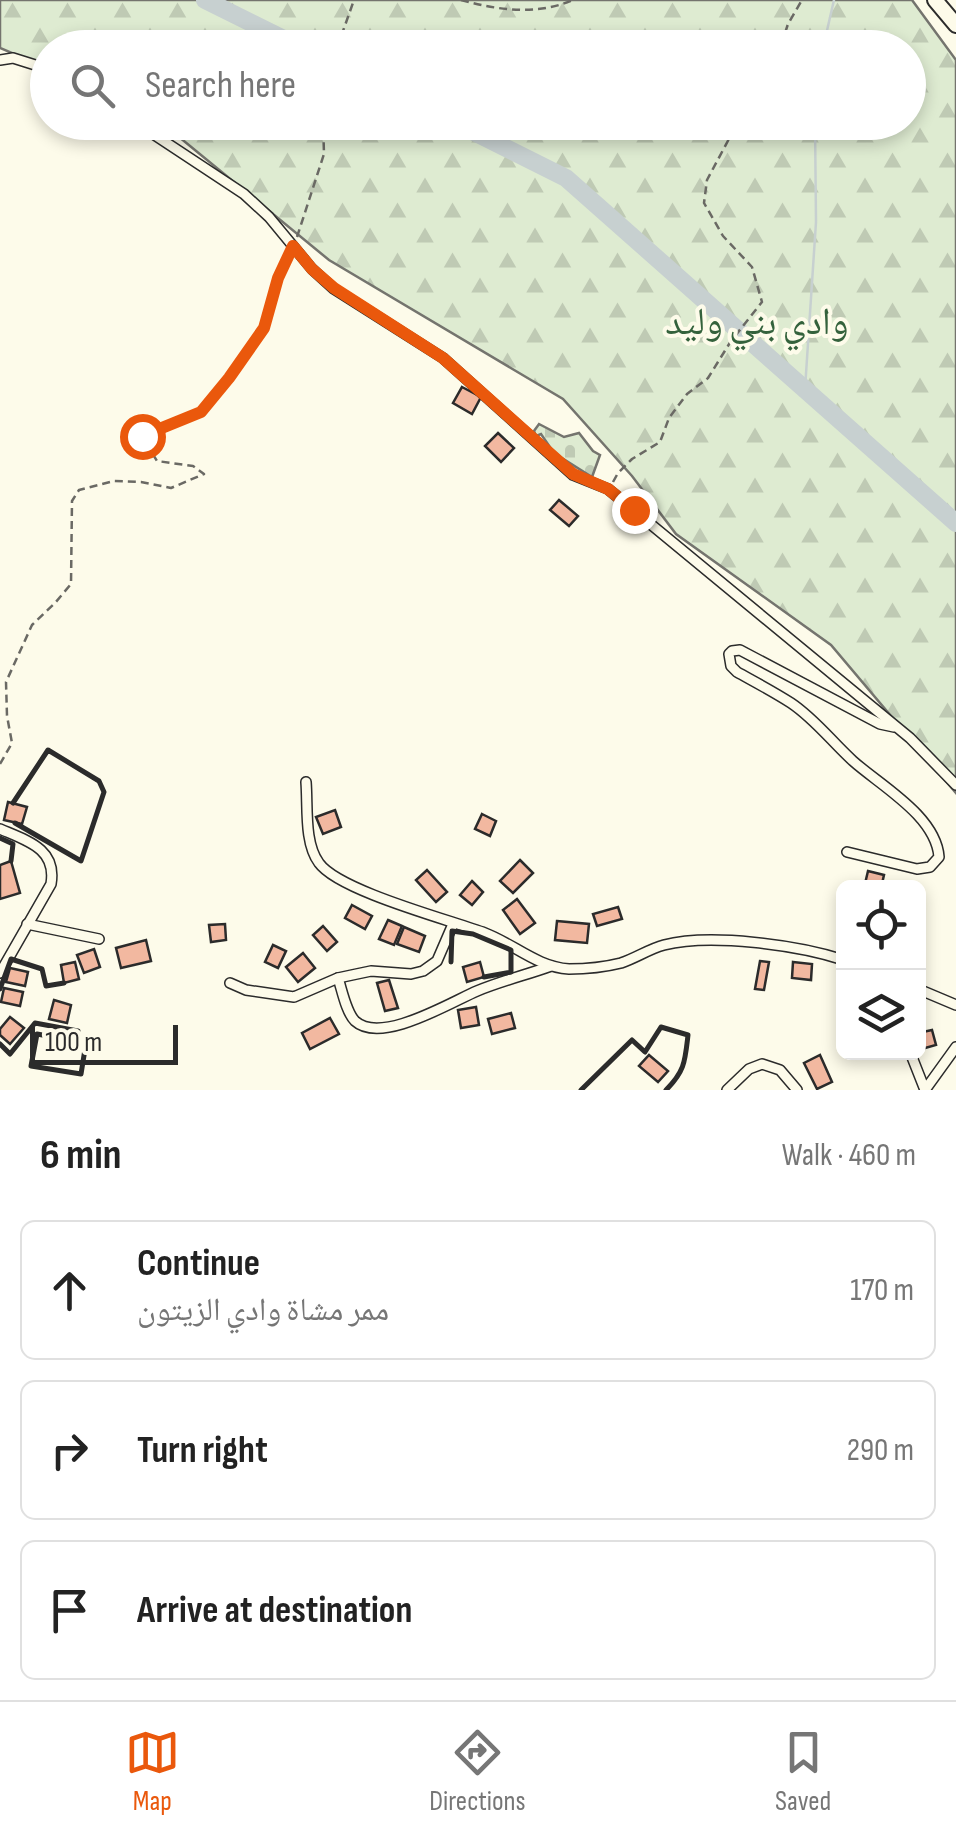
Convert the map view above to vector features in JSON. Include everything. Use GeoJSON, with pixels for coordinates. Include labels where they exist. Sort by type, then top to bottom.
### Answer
{"type":"FeatureCollection","features":[{"type":"Feature","properties":{"kind":"main road"},"geometry":{"type":"LineString","coordinates":[[935,0],[956,25]]}},
{"type":"Feature","properties":{"kind":"street"},"geometry":{"type":"LineString","coordinates":[[0,60],[13,58],[30,63]]}},
{"type":"Feature","properties":{"kind":"street"},"geometry":{"type":"LineString","coordinates":[[163,140],[244,194],[334,288],[443,358],[573,474],[608,489],[897,727],[956,785]]}},
{"type":"Feature","properties":{"kind":"street"},"geometry":{"type":"LineString","coordinates":[[847,852],[917,869],[930,867],[939,856],[929,830],[910,806],[854,762],[813,720],[738,672],[731,666],[729,654],[740,650],[880,724],[897,727]]}},
{"type":"Feature","properties":{"kind":"street"},"geometry":{"type":"LineString","coordinates":[[306,782],[312,853],[327,873],[378,896],[486,934],[551,966],[590,968],[622,963],[687,940],[767,944],[836,958]]}},
{"type":"Feature","properties":{"kind":"street"},"geometry":{"type":"LineString","coordinates":[[0,828],[28,841],[51,861],[53,871],[51,884],[0,973]]}},
{"type":"Feature","properties":{"kind":"street"},"geometry":{"type":"LineString","coordinates":[[27,924],[99,940]]}},
{"type":"Feature","properties":{"kind":"street"},"geometry":{"type":"LineString","coordinates":[[230,983],[246,990],[294,998],[338,978],[371,972],[423,971],[441,954],[453,924]]}},
{"type":"Feature","properties":{"kind":"street"},"geometry":{"type":"LineString","coordinates":[[338,978],[353,1020],[373,1027],[396,1027],[480,990],[551,966]]}},
{"type":"Feature","properties":{"kind":"street"},"geometry":{"type":"LineString","coordinates":[[926,992],[956,1005]]}},
{"type":"Feature","properties":{"kind":"street"},"geometry":{"type":"LineString","coordinates":[[925,1090],[956,1048]]}},
{"type":"Feature","properties":{"kind":"street"},"geometry":{"type":"LineString","coordinates":[[913,1060],[925,1090]]}},
{"type":"Feature","properties":{"kind":"street"},"geometry":{"type":"LineString","coordinates":[[727,1090],[762,1064],[780,1070],[797,1090]]}},
{"type":"Feature","properties":{"kind":"path"},"geometry":{"type":"LineString","coordinates":[[343,30],[354,0]]}},
{"type":"Feature","properties":{"kind":"path"},"geometry":{"type":"LineString","coordinates":[[460,0],[515,10],[554,8],[572,0]]}},
{"type":"Feature","properties":{"kind":"path"},"geometry":{"type":"LineString","coordinates":[[786,30],[802,0]]}},
{"type":"Feature","properties":{"kind":"path"},"geometry":{"type":"LineString","coordinates":[[0,764],[12,743],[6,682],[32,625],[71,584],[72,501],[79,490],[114,481],[171,488],[204,474],[193,466],[157,461],[142,436],[201,412],[264,328],[278,278],[303,223],[324,154],[324,140]]}},
{"type":"Feature","properties":{"kind":"path"},"geometry":{"type":"LineString","coordinates":[[608,489],[632,459],[660,442],[678,406],[708,378],[762,302],[752,267],[724,236],[704,202],[706,180],[728,140]]}},
{"type":"Feature","properties":{"kind":"green space","name":"وادي بني وليد"},"geometry":{"type":"Polygon","coordinates":[[[0,0],[912,0],[956,60],[956,793],[831,645],[676,534],[632,476],[563,399],[329,260],[183,140],[926,140],[926,30],[30,30],[30,61],[0,48],[0,0]]]}},
{"type":"Feature","properties":{"kind":"green space"},"geometry":{"type":"Polygon","coordinates":[[[539,424],[564,437],[579,433],[600,455],[592,477],[554,453],[541,434],[536,436],[534,431],[539,424]]]}},
{"type":"Feature","properties":{"kind":"building"},"geometry":{"type":"Polygon","coordinates":[[[462,387],[481,397],[472,414],[453,403],[462,387]]]}},
{"type":"Feature","properties":{"kind":"building"},"geometry":{"type":"Polygon","coordinates":[[[498,433],[514,448],[501,462],[485,446],[498,433]]]}},
{"type":"Feature","properties":{"kind":"building"},"geometry":{"type":"Polygon","coordinates":[[[559,500],[578,516],[569,526],[550,510],[559,500]]]}},
{"type":"Feature","properties":{"kind":"building"},"geometry":{"type":"Polygon","coordinates":[[[8,802],[27,807],[22,824],[4,820],[8,802]]]}},
{"type":"Feature","properties":{"kind":"building"},"geometry":{"type":"Polygon","coordinates":[[[335,810],[341,827],[323,834],[316,817],[335,810]]]}},
{"type":"Feature","properties":{"kind":"building"},"geometry":{"type":"Polygon","coordinates":[[[482,814],[496,821],[490,836],[475,829],[482,814]]]}},
{"type":"Feature","properties":{"kind":"building"},"geometry":{"type":"Polygon","coordinates":[[[520,860],[533,873],[513,893],[500,881],[520,860]]]}},
{"type":"Feature","properties":{"kind":"building"},"geometry":{"type":"Polygon","coordinates":[[[11,861],[20,893],[0,899],[0,865],[11,861]]]}},
{"type":"Feature","properties":{"kind":"building"},"geometry":{"type":"Polygon","coordinates":[[[427,870],[447,892],[436,902],[416,880],[427,870]]]}},
{"type":"Feature","properties":{"kind":"building"},"geometry":{"type":"Polygon","coordinates":[[[868,871],[884,875],[883,880],[866,880],[868,871]]]}},
{"type":"Feature","properties":{"kind":"building"},"geometry":{"type":"Polygon","coordinates":[[[472,881],[483,892],[472,905],[460,895],[472,881]]]}},
{"type":"Feature","properties":{"kind":"building"},"geometry":{"type":"Polygon","coordinates":[[[517,899],[535,923],[520,934],[503,910],[517,899]]]}},
{"type":"Feature","properties":{"kind":"building"},"geometry":{"type":"Polygon","coordinates":[[[352,905],[372,916],[365,929],[345,918],[352,905]]]}},
{"type":"Feature","properties":{"kind":"building"},"geometry":{"type":"Polygon","coordinates":[[[618,907],[622,919],[597,926],[593,914],[618,907]]]}},
{"type":"Feature","properties":{"kind":"building"},"geometry":{"type":"Polygon","coordinates":[[[388,920],[402,926],[394,945],[379,939],[388,920]]]}},
{"type":"Feature","properties":{"kind":"building"},"geometry":{"type":"Polygon","coordinates":[[[557,921],[589,924],[587,943],[555,940],[557,921]]]}},
{"type":"Feature","properties":{"kind":"building"},"geometry":{"type":"Polygon","coordinates":[[[225,924],[226,940],[211,942],[209,925],[225,924]]]}},
{"type":"Feature","properties":{"kind":"building"},"geometry":{"type":"Polygon","coordinates":[[[323,926],[337,942],[327,951],[313,935],[323,926]]]}},
{"type":"Feature","properties":{"kind":"building"},"geometry":{"type":"Polygon","coordinates":[[[404,927],[425,936],[419,952],[397,944],[404,927]]]}},
{"type":"Feature","properties":{"kind":"building"},"geometry":{"type":"Polygon","coordinates":[[[146,940],[151,961],[121,968],[116,948],[146,940]]]}},
{"type":"Feature","properties":{"kind":"building"},"geometry":{"type":"Polygon","coordinates":[[[273,945],[286,951],[278,968],[265,962],[273,945]]]}},
{"type":"Feature","properties":{"kind":"building"},"geometry":{"type":"Polygon","coordinates":[[[94,949],[100,967],[84,973],[77,955],[94,949]]]}},
{"type":"Feature","properties":{"kind":"building"},"geometry":{"type":"Polygon","coordinates":[[[303,953],[315,968],[298,982],[286,967],[303,953]]]}},
{"type":"Feature","properties":{"kind":"building"},"geometry":{"type":"Polygon","coordinates":[[[760,961],[769,962],[764,990],[755,989],[760,961]]]}},
{"type":"Feature","properties":{"kind":"building"},"geometry":{"type":"Polygon","coordinates":[[[75,962],[79,979],[64,983],[61,965],[75,962]]]}},
{"type":"Feature","properties":{"kind":"building"},"geometry":{"type":"Polygon","coordinates":[[[480,962],[484,977],[467,982],[463,967],[480,962]]]}},
{"type":"Feature","properties":{"kind":"building"},"geometry":{"type":"Polygon","coordinates":[[[793,962],[812,964],[811,980],[792,978],[793,962]]]}},
{"type":"Feature","properties":{"kind":"building"},"geometry":{"type":"Polygon","coordinates":[[[10,968],[28,972],[25,986],[6,982],[10,968]]]}},
{"type":"Feature","properties":{"kind":"building"},"geometry":{"type":"Polygon","coordinates":[[[389,980],[398,1008],[385,1011],[377,983],[389,980]]]}},
{"type":"Feature","properties":{"kind":"building"},"geometry":{"type":"Polygon","coordinates":[[[4,988],[23,992],[20,1006],[1,1002],[4,988]]]}},
{"type":"Feature","properties":{"kind":"building"},"geometry":{"type":"Polygon","coordinates":[[[54,1000],[71,1005],[67,1023],[49,1019],[54,1000]]]}},
{"type":"Feature","properties":{"kind":"building"},"geometry":{"type":"Polygon","coordinates":[[[476,1007],[479,1025],[461,1028],[458,1010],[476,1007]]]}},
{"type":"Feature","properties":{"kind":"building"},"geometry":{"type":"Polygon","coordinates":[[[511,1013],[515,1028],[492,1034],[488,1019],[511,1013]]]}},
{"type":"Feature","properties":{"kind":"building"},"geometry":{"type":"Polygon","coordinates":[[[10,1017],[24,1028],[10,1044],[0,1035],[0,1029],[10,1017]]]}},
{"type":"Feature","properties":{"kind":"building"},"geometry":{"type":"Polygon","coordinates":[[[330,1018],[339,1034],[310,1049],[302,1033],[330,1018]]]}},
{"type":"Feature","properties":{"kind":"building"},"geometry":{"type":"Polygon","coordinates":[[[932,1030],[936,1045],[926,1048],[926,1031],[932,1030]]]}},
{"type":"Feature","properties":{"kind":"building"},"geometry":{"type":"Polygon","coordinates":[[[649,1055],[668,1071],[658,1082],[639,1066],[649,1055]]]}},
{"type":"Feature","properties":{"kind":"building"},"geometry":{"type":"Polygon","coordinates":[[[820,1055],[832,1082],[817,1089],[804,1063],[820,1055]]]}},
{"type":"Feature","properties":{"kind":"waterway","name":"وادي بني وليد"},"geometry":{"type":"LineString","coordinates":[[205,0],[266,30]]}},
{"type":"Feature","properties":{"kind":"waterway"},"geometry":{"type":"LineString","coordinates":[[827,30],[834,0]]}},
{"type":"Feature","properties":{"kind":"waterway","name":"وادي بني وليد"},"geometry":{"type":"LineString","coordinates":[[490,140],[566,178],[956,523]]}},
{"type":"Feature","properties":{"kind":"waterway"},"geometry":{"type":"LineString","coordinates":[[805,389],[816,222],[815,140]]}},
{"type":"Feature","properties":{"kind":"wall"},"geometry":{"type":"LineString","coordinates":[[13,803],[48,750],[99,781],[104,792],[81,861],[15,823]]}},
{"type":"Feature","properties":{"kind":"wall"},"geometry":{"type":"LineString","coordinates":[[0,838],[13,844],[11,861]]}},
{"type":"Feature","properties":{"kind":"wall"},"geometry":{"type":"LineString","coordinates":[[451,962],[452,931],[473,934],[511,950],[511,972],[484,977]]}},
{"type":"Feature","properties":{"kind":"wall"},"geometry":{"type":"LineString","coordinates":[[0,989],[11,959],[42,969],[46,986],[64,983]]}},
{"type":"Feature","properties":{"kind":"wall"},"geometry":{"type":"LineString","coordinates":[[0,1044],[10,1054],[35,1023],[78,1031]]}},
{"type":"Feature","properties":{"kind":"wall"},"geometry":{"type":"LineString","coordinates":[[581,1090],[632,1040],[645,1052],[661,1027],[688,1035],[683,1065],[666,1090]]}},
{"type":"Feature","properties":{"kind":"wall"},"geometry":{"type":"LineString","coordinates":[[37,1034],[86,1043],[81,1074],[31,1066],[37,1034]]}},
{"type":"Feature","properties":{"kind":"route"},"geometry":{"type":"LineString","coordinates":[[142,436],[201,412],[229,378],[264,328],[278,278],[293,246],[334,288],[443,358],[573,474],[608,489],[634,510]]}}]}
